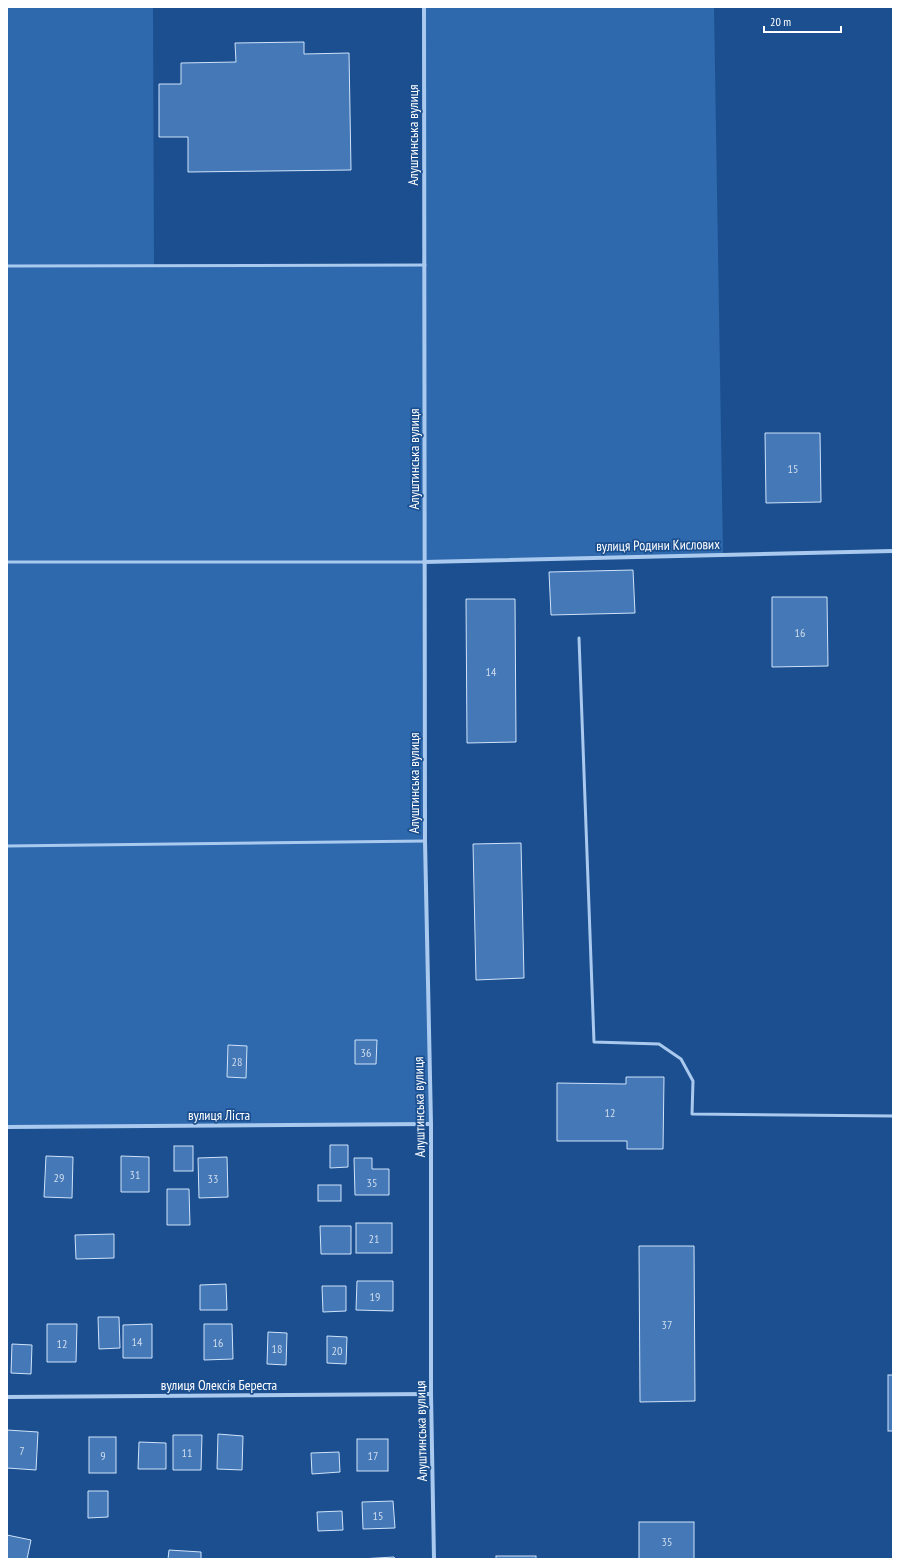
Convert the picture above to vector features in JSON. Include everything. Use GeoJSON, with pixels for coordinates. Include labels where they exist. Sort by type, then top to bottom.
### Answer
{"type":"FeatureCollection","features":[{"type":"Feature","properties":{"kind":"street","name":"Алуштинська вулиця"},"geometry":{"type":"LineString","coordinates":[[424,7],[425,841],[431,1124],[431,1394],[434,1559]]}},
{"type":"Feature","properties":{"kind":"street","name":"вулиця Родини Кислових"},"geometry":{"type":"LineString","coordinates":[[424,562],[893,551]]}},
{"type":"Feature","properties":{"kind":"street","name":"вулиця Ліста"},"geometry":{"type":"LineString","coordinates":[[7,1127],[431,1124]]}},
{"type":"Feature","properties":{"kind":"street","name":"вулиця Олексія Береста"},"geometry":{"type":"LineString","coordinates":[[7,1397],[431,1394]]}},
{"type":"Feature","properties":{"kind":"lane"},"geometry":{"type":"LineString","coordinates":[[7,266],[425,265]]}},
{"type":"Feature","properties":{"kind":"lane"},"geometry":{"type":"LineString","coordinates":[[7,562],[424,562]]}},
{"type":"Feature","properties":{"kind":"lane"},"geometry":{"type":"LineString","coordinates":[[578,638],[594,1042],[659,1044],[681,1059],[693,1082],[692,1114],[893,1116]]}},
{"type":"Feature","properties":{"kind":"lane"},"geometry":{"type":"LineString","coordinates":[[7,846],[425,841]]}},
{"type":"Feature","properties":{"kind":"shaded area"},"geometry":{"type":"Polygon","coordinates":[[[7,7],[153,7],[154,265],[425,265],[424,7],[714,7],[723,555],[424,562],[425,841],[431,1124],[7,1127],[7,7]]]}},
{"type":"Feature","properties":{"kind":"building"},"geometry":{"type":"Polygon","coordinates":[[[304,42],[304,54],[349,53],[351,170],[188,172],[188,137],[159,137],[159,84],[181,84],[181,63],[236,62],[235,43],[304,42]]]}},
{"type":"Feature","properties":{"kind":"building"},"geometry":{"type":"Polygon","coordinates":[[[765,433],[820,433],[821,502],[766,503],[765,433]]]}},
{"type":"Feature","properties":{"kind":"building"},"geometry":{"type":"Polygon","coordinates":[[[633,570],[635,613],[551,615],[549,572],[633,570]]]}},
{"type":"Feature","properties":{"kind":"building"},"geometry":{"type":"Polygon","coordinates":[[[772,597],[827,597],[828,666],[772,667],[772,597]]]}},
{"type":"Feature","properties":{"kind":"building"},"geometry":{"type":"Polygon","coordinates":[[[466,599],[515,599],[516,742],[467,743],[466,599]]]}},
{"type":"Feature","properties":{"kind":"building"},"geometry":{"type":"Polygon","coordinates":[[[521,843],[524,978],[476,980],[473,844],[521,843]]]}},
{"type":"Feature","properties":{"kind":"building"},"geometry":{"type":"Polygon","coordinates":[[[355,1040],[377,1040],[376,1064],[355,1064],[355,1040]]]}},
{"type":"Feature","properties":{"kind":"building"},"geometry":{"type":"Polygon","coordinates":[[[228,1045],[247,1046],[246,1078],[227,1077],[228,1045]]]}},
{"type":"Feature","properties":{"kind":"building"},"geometry":{"type":"Polygon","coordinates":[[[626,1077],[664,1077],[663,1149],[627,1149],[627,1141],[557,1141],[557,1083],[626,1084],[626,1077]]]}},
{"type":"Feature","properties":{"kind":"building"},"geometry":{"type":"Polygon","coordinates":[[[330,1145],[348,1145],[348,1167],[330,1168],[330,1145]]]}},
{"type":"Feature","properties":{"kind":"building"},"geometry":{"type":"Polygon","coordinates":[[[174,1146],[193,1146],[193,1171],[174,1171],[174,1146]]]}},
{"type":"Feature","properties":{"kind":"building"},"geometry":{"type":"Polygon","coordinates":[[[46,1156],[73,1157],[72,1198],[44,1197],[46,1156]]]}},
{"type":"Feature","properties":{"kind":"building"},"geometry":{"type":"Polygon","coordinates":[[[121,1156],[149,1157],[149,1192],[121,1192],[121,1156]]]}},
{"type":"Feature","properties":{"kind":"building"},"geometry":{"type":"Polygon","coordinates":[[[227,1157],[228,1197],[199,1198],[198,1158],[227,1157]]]}},
{"type":"Feature","properties":{"kind":"building"},"geometry":{"type":"Polygon","coordinates":[[[354,1158],[372,1158],[372,1169],[389,1169],[389,1195],[355,1195],[354,1158]]]}},
{"type":"Feature","properties":{"kind":"building"},"geometry":{"type":"Polygon","coordinates":[[[318,1185],[341,1185],[341,1201],[318,1201],[318,1185]]]}},
{"type":"Feature","properties":{"kind":"building"},"geometry":{"type":"Polygon","coordinates":[[[167,1189],[189,1189],[190,1225],[167,1225],[167,1189]]]}},
{"type":"Feature","properties":{"kind":"building"},"geometry":{"type":"Polygon","coordinates":[[[356,1223],[392,1223],[392,1253],[356,1253],[356,1223]]]}},
{"type":"Feature","properties":{"kind":"building"},"geometry":{"type":"Polygon","coordinates":[[[320,1226],[351,1226],[351,1254],[321,1254],[320,1226]]]}},
{"type":"Feature","properties":{"kind":"building"},"geometry":{"type":"Polygon","coordinates":[[[114,1234],[114,1258],[76,1259],[75,1235],[114,1234]]]}},
{"type":"Feature","properties":{"kind":"building"},"geometry":{"type":"Polygon","coordinates":[[[639,1246],[694,1246],[695,1401],[640,1402],[639,1246]]]}},
{"type":"Feature","properties":{"kind":"building"},"geometry":{"type":"Polygon","coordinates":[[[357,1281],[393,1281],[393,1311],[356,1310],[357,1281]]]}},
{"type":"Feature","properties":{"kind":"building"},"geometry":{"type":"Polygon","coordinates":[[[226,1284],[227,1310],[200,1310],[200,1285],[226,1284]]]}},
{"type":"Feature","properties":{"kind":"building"},"geometry":{"type":"Polygon","coordinates":[[[322,1286],[346,1286],[346,1311],[323,1312],[322,1286]]]}},
{"type":"Feature","properties":{"kind":"building"},"geometry":{"type":"Polygon","coordinates":[[[98,1317],[119,1317],[120,1348],[99,1349],[98,1317]]]}},
{"type":"Feature","properties":{"kind":"building"},"geometry":{"type":"Polygon","coordinates":[[[47,1324],[77,1324],[76,1362],[47,1362],[47,1324]]]}},
{"type":"Feature","properties":{"kind":"building"},"geometry":{"type":"Polygon","coordinates":[[[152,1324],[152,1358],[123,1358],[123,1325],[152,1324]]]}},
{"type":"Feature","properties":{"kind":"building"},"geometry":{"type":"Polygon","coordinates":[[[204,1324],[232,1324],[233,1359],[204,1360],[204,1324]]]}},
{"type":"Feature","properties":{"kind":"building"},"geometry":{"type":"Polygon","coordinates":[[[268,1332],[287,1333],[286,1365],[267,1364],[268,1332]]]}},
{"type":"Feature","properties":{"kind":"building"},"geometry":{"type":"Polygon","coordinates":[[[327,1336],[347,1337],[346,1364],[327,1363],[327,1336]]]}},
{"type":"Feature","properties":{"kind":"building"},"geometry":{"type":"Polygon","coordinates":[[[12,1344],[32,1345],[31,1374],[11,1373],[12,1344]]]}},
{"type":"Feature","properties":{"kind":"building"},"geometry":{"type":"Polygon","coordinates":[[[888,1375],[893,1375],[893,1431],[888,1431],[888,1375]]]}},
{"type":"Feature","properties":{"kind":"building"},"geometry":{"type":"Polygon","coordinates":[[[7,1430],[38,1432],[36,1470],[7,1468],[7,1430]]]}},
{"type":"Feature","properties":{"kind":"building"},"geometry":{"type":"Polygon","coordinates":[[[218,1434],[243,1436],[242,1470],[217,1469],[218,1434]]]}},
{"type":"Feature","properties":{"kind":"building"},"geometry":{"type":"Polygon","coordinates":[[[173,1435],[202,1435],[201,1470],[173,1470],[173,1435]]]}},
{"type":"Feature","properties":{"kind":"building"},"geometry":{"type":"Polygon","coordinates":[[[89,1437],[116,1437],[116,1473],[89,1473],[89,1437]]]}},
{"type":"Feature","properties":{"kind":"building"},"geometry":{"type":"Polygon","coordinates":[[[357,1439],[388,1439],[388,1471],[357,1471],[357,1439]]]}},
{"type":"Feature","properties":{"kind":"building"},"geometry":{"type":"Polygon","coordinates":[[[139,1442],[166,1443],[166,1469],[138,1469],[139,1442]]]}},
{"type":"Feature","properties":{"kind":"building"},"geometry":{"type":"Polygon","coordinates":[[[339,1452],[340,1472],[312,1474],[311,1453],[339,1452]]]}},
{"type":"Feature","properties":{"kind":"building"},"geometry":{"type":"Polygon","coordinates":[[[88,1491],[108,1491],[108,1517],[88,1518],[88,1491]]]}},
{"type":"Feature","properties":{"kind":"building"},"geometry":{"type":"Polygon","coordinates":[[[393,1501],[395,1528],[363,1529],[362,1502],[393,1501]]]}},
{"type":"Feature","properties":{"kind":"building"},"geometry":{"type":"Polygon","coordinates":[[[342,1511],[343,1530],[318,1531],[317,1512],[342,1511]]]}},
{"type":"Feature","properties":{"kind":"building"},"geometry":{"type":"Polygon","coordinates":[[[639,1522],[694,1522],[694,1559],[639,1559],[639,1522]]]}},
{"type":"Feature","properties":{"kind":"building"},"geometry":{"type":"Polygon","coordinates":[[[7,1535],[31,1540],[27,1559],[7,1559],[7,1535]]]}},
{"type":"Feature","properties":{"kind":"building"},"geometry":{"type":"Polygon","coordinates":[[[169,1550],[201,1552],[201,1559],[168,1559],[169,1550]]]}},
{"type":"Feature","properties":{"kind":"building"},"geometry":{"type":"Polygon","coordinates":[[[496,1556],[536,1556],[536,1559],[496,1559],[496,1556]]]}},
{"type":"Feature","properties":{"kind":"building"},"geometry":{"type":"Polygon","coordinates":[[[394,1557],[395,1559],[360,1559],[394,1557]]]}}]}
